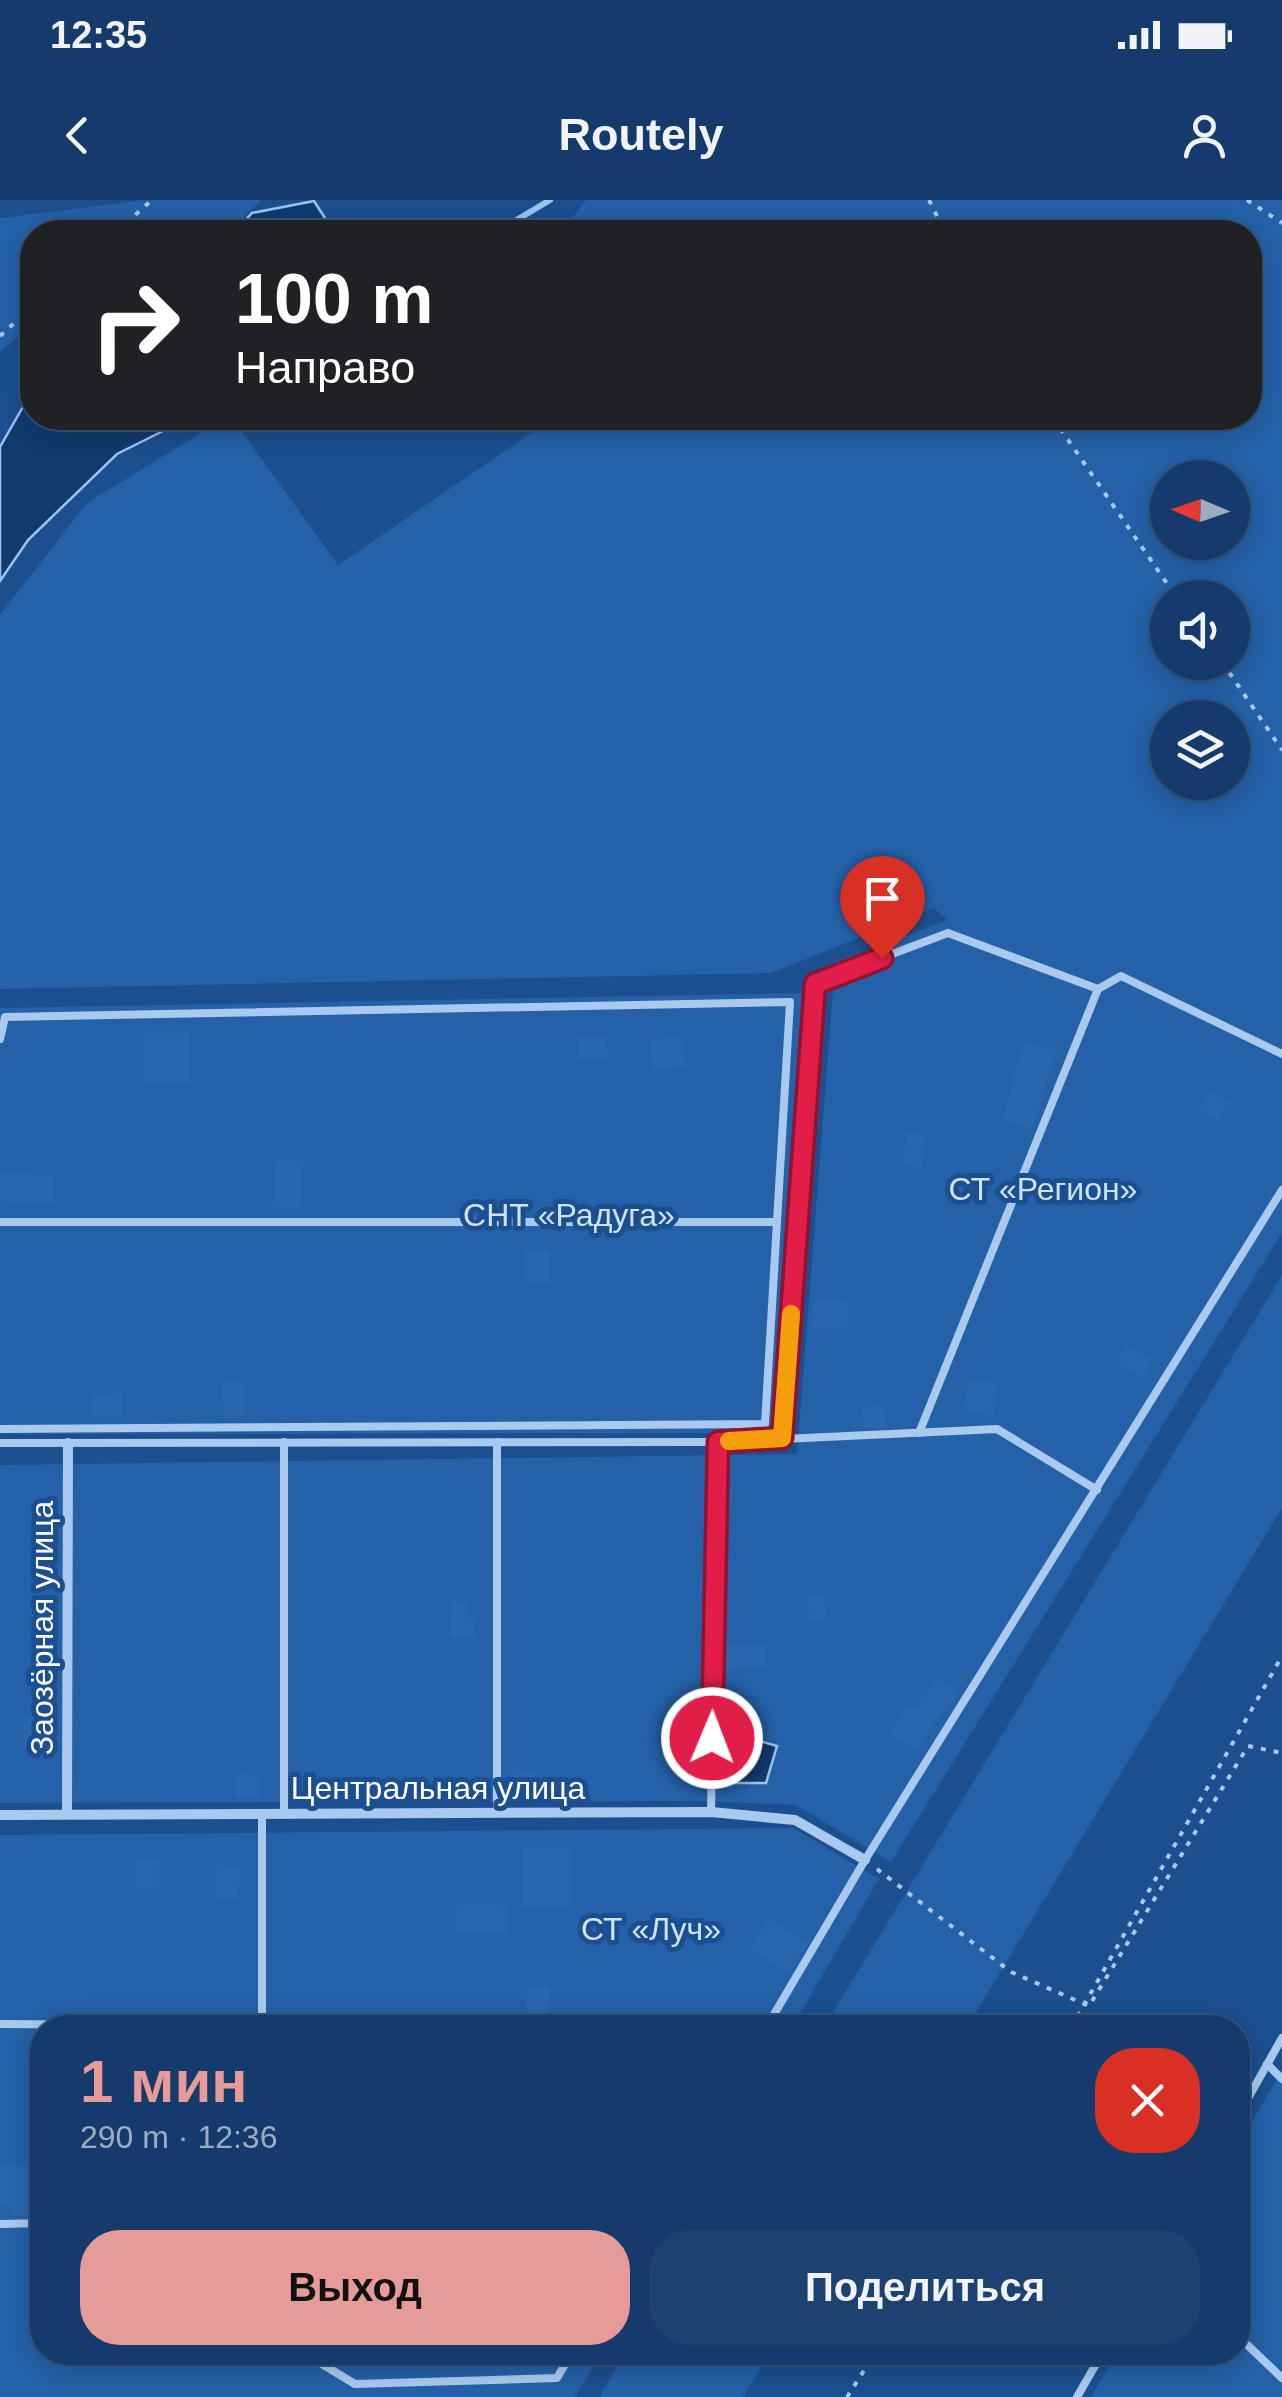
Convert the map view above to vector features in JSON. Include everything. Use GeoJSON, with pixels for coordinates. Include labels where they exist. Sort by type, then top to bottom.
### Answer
{"type":"FeatureCollection","features":[{"type":"Feature","properties":{"kind":"street","name":"Заозёрная улица"},"geometry":{"type":"LineString","coordinates":[[66,1814],[68,1442]]}},
{"type":"Feature","properties":{"kind":"street","name":"Центральная улица"},"geometry":{"type":"LineString","coordinates":[[0,1815],[711,1812],[795,1820],[865,1860]]}},
{"type":"Feature","properties":{"kind":"lane"},"geometry":{"type":"LineString","coordinates":[[782,1438],[815,984],[948,932],[1098,989]]}},
{"type":"Feature","properties":{"kind":"lane"},"geometry":{"type":"LineString","coordinates":[[918,1433],[1098,989],[1120,976],[1282,1054]]}},
{"type":"Feature","properties":{"kind":"lane"},"geometry":{"type":"LineString","coordinates":[[0,1038],[5,1018],[790,1002],[764,1424],[0,1429]]}},
{"type":"Feature","properties":{"kind":"lane"},"geometry":{"type":"LineString","coordinates":[[774,2015],[865,1860],[1282,1190]]}},
{"type":"Feature","properties":{"kind":"lane"},"geometry":{"type":"LineString","coordinates":[[0,1222],[777,1222]]}},
{"type":"Feature","properties":{"kind":"lane"},"geometry":{"type":"LineString","coordinates":[[0,1443],[718,1442],[997,1429],[1097,1490]]}},
{"type":"Feature","properties":{"kind":"lane"},"geometry":{"type":"LineString","coordinates":[[284,1442],[284,1814]]}},
{"type":"Feature","properties":{"kind":"lane"},"geometry":{"type":"LineString","coordinates":[[497,1442],[497,1813]]}},
{"type":"Feature","properties":{"kind":"lane"},"geometry":{"type":"LineString","coordinates":[[711,1812],[718,1442]]}},
{"type":"Feature","properties":{"kind":"lane"},"geometry":{"type":"LineString","coordinates":[[262,1814],[262,2015]]}},
{"type":"Feature","properties":{"kind":"lane"},"geometry":{"type":"LineString","coordinates":[[0,2024],[30,2024]]}},
{"type":"Feature","properties":{"kind":"lane"},"geometry":{"type":"LineString","coordinates":[[1250,2094],[1282,2038]]}},
{"type":"Feature","properties":{"kind":"lane"},"geometry":{"type":"LineString","coordinates":[[1267,2064],[1282,2079]]}},
{"type":"Feature","properties":{"kind":"lane"},"geometry":{"type":"LineString","coordinates":[[0,2224],[30,2223]]}},
{"type":"Feature","properties":{"kind":"lane"},"geometry":{"type":"LineString","coordinates":[[1250,2347],[1282,2378]]}},
{"type":"Feature","properties":{"kind":"lane"},"geometry":{"type":"LineString","coordinates":[[324,2365],[356,2384],[557,2378],[564,2365]]}},
{"type":"Feature","properties":{"kind":"lane"},"geometry":{"type":"LineString","coordinates":[[1078,2397],[1096,2365]]}},
{"type":"Feature","properties":{"kind":"path"},"geometry":{"type":"LineString","coordinates":[[130,220],[152,200]]}},
{"type":"Feature","properties":{"kind":"path"},"geometry":{"type":"LineString","coordinates":[[1247,200],[1282,222]]}},
{"type":"Feature","properties":{"kind":"path"},"geometry":{"type":"LineString","coordinates":[[0,336],[20,318]]}},
{"type":"Feature","properties":{"kind":"path"},"geometry":{"type":"LineString","coordinates":[[1061,430],[1165,580]]}},
{"type":"Feature","properties":{"kind":"path"},"geometry":{"type":"LineString","coordinates":[[1234,680],[1282,750]]}},
{"type":"Feature","properties":{"kind":"path"},"geometry":{"type":"LineString","coordinates":[[1078,2015],[1282,1656]]}},
{"type":"Feature","properties":{"kind":"path"},"geometry":{"type":"LineString","coordinates":[[865,1860],[1011,1972],[1089,2006],[1248,1746],[1282,1754]]}},
{"type":"Feature","properties":{"kind":"path"},"geometry":{"type":"LineString","coordinates":[[848,2397],[868,2365]]}},
{"type":"Feature","properties":{"kind":"green space"},"geometry":{"type":"Polygon","coordinates":[[[145,200],[261,200],[241,220],[20,220],[20,335],[0,352],[0,218],[145,200]]]}},
{"type":"Feature","properties":{"kind":"green space","name":"СТ «Регион»"},"geometry":{"type":"Polygon","coordinates":[[[586,200],[1282,200],[1282,1233],[891,1862],[796,1805],[698,1801],[0,1803],[0,1465],[797,1454],[835,962],[948,920],[934,908],[771,973],[0,989],[0,615],[87,503],[206,430],[241,430],[338,565],[535,430],[1262,430],[1262,220],[571,220],[586,200]]]}},
{"type":"Feature","properties":{"kind":"green space","name":"СНТ «Радуга»"},"geometry":{"type":"Polygon","coordinates":[[[802,993],[775,1433],[0,1434],[0,1008],[802,993]]]}},
{"type":"Feature","properties":{"kind":"green space"},"geometry":{"type":"Polygon","coordinates":[[[1282,1275],[1282,1508],[974,2015],[831,2015],[1282,1275]]]}},
{"type":"Feature","properties":{"kind":"green space","name":"СТ «Луч»"},"geometry":{"type":"Polygon","coordinates":[[[793,1828],[879,1879],[799,2015],[30,2015],[30,2365],[594,2365],[575,2397],[0,2397],[0,1835],[793,1828]]]}},
{"type":"Feature","properties":{"kind":"green space"},"geometry":{"type":"Polygon","coordinates":[[[1282,2070],[1282,2397],[1091,2397],[1110,2365],[1250,2365],[1250,2125],[1282,2070]]]}},
{"type":"Feature","properties":{"kind":"green space"},"geometry":{"type":"Polygon","coordinates":[[[618,2365],[763,2365],[743,2397],[599,2397],[618,2365]]]}},
{"type":"Feature","properties":{"kind":"shaded area"},"geometry":{"type":"Polygon","coordinates":[[[314,201],[326,220],[246,220],[252,213],[314,201]]]}},
{"type":"Feature","properties":{"kind":"shaded area"},"geometry":{"type":"Polygon","coordinates":[[[20,412],[20,430],[165,430],[117,454],[28,540],[0,581],[0,447],[20,412]]]}},
{"type":"Feature","properties":{"kind":"shaded area"},"geometry":{"type":"Polygon","coordinates":[[[760,1741],[777,1746],[766,1783],[732,1783],[735,1745],[760,1741]]]}},
{"type":"Feature","properties":{"kind":"building"},"geometry":{"type":"Polygon","coordinates":[[[144,1033],[190,1033],[190,1083],[143,1082],[144,1033]]]}},
{"type":"Feature","properties":{"kind":"building"},"geometry":{"type":"Polygon","coordinates":[[[606,1036],[608,1059],[578,1060],[577,1038],[606,1036]]]}},
{"type":"Feature","properties":{"kind":"building"},"geometry":{"type":"Polygon","coordinates":[[[682,1036],[685,1067],[652,1071],[649,1040],[682,1036]]]}},
{"type":"Feature","properties":{"kind":"building"},"geometry":{"type":"Polygon","coordinates":[[[1024,1041],[1056,1050],[1033,1129],[1002,1121],[1024,1041]]]}},
{"type":"Feature","properties":{"kind":"building"},"geometry":{"type":"Polygon","coordinates":[[[1209,1091],[1229,1102],[1218,1121],[1199,1111],[1209,1091]]]}},
{"type":"Feature","properties":{"kind":"building"},"geometry":{"type":"Polygon","coordinates":[[[907,1133],[926,1136],[921,1168],[902,1165],[907,1133]]]}},
{"type":"Feature","properties":{"kind":"building"},"geometry":{"type":"Polygon","coordinates":[[[275,1160],[303,1161],[301,1209],[273,1208],[275,1160]]]}},
{"type":"Feature","properties":{"kind":"building"},"geometry":{"type":"Polygon","coordinates":[[[0,1174],[54,1175],[54,1204],[0,1201],[0,1174]]]}},
{"type":"Feature","properties":{"kind":"building"},"geometry":{"type":"Polygon","coordinates":[[[525,1250],[550,1250],[550,1283],[524,1282],[525,1250]]]}},
{"type":"Feature","properties":{"kind":"building"},"geometry":{"type":"Polygon","coordinates":[[[814,1297],[843,1300],[850,1308],[849,1323],[841,1329],[811,1327],[814,1297]]]}},
{"type":"Feature","properties":{"kind":"building"},"geometry":{"type":"Polygon","coordinates":[[[1126,1345],[1152,1359],[1143,1378],[1116,1363],[1126,1345]]]}},
{"type":"Feature","properties":{"kind":"building"},"geometry":{"type":"Polygon","coordinates":[[[969,1379],[998,1384],[993,1416],[964,1411],[969,1379]]]}},
{"type":"Feature","properties":{"kind":"building"},"geometry":{"type":"Polygon","coordinates":[[[244,1381],[245,1416],[223,1417],[222,1382],[244,1381]]]}},
{"type":"Feature","properties":{"kind":"building"},"geometry":{"type":"Polygon","coordinates":[[[122,1393],[122,1416],[92,1417],[91,1394],[122,1393]]]}},
{"type":"Feature","properties":{"kind":"building"},"geometry":{"type":"Polygon","coordinates":[[[885,1406],[886,1427],[863,1428],[862,1407],[885,1406]]]}},
{"type":"Feature","properties":{"kind":"building"},"geometry":{"type":"Polygon","coordinates":[[[825,1593],[826,1620],[809,1621],[808,1594],[825,1593]]]}},
{"type":"Feature","properties":{"kind":"building"},"geometry":{"type":"Polygon","coordinates":[[[451,1601],[468,1602],[468,1618],[475,1618],[474,1638],[450,1638],[451,1601]]]}},
{"type":"Feature","properties":{"kind":"building"},"geometry":{"type":"Polygon","coordinates":[[[36,1642],[59,1643],[59,1663],[36,1662],[36,1642]]]}},
{"type":"Feature","properties":{"kind":"building"},"geometry":{"type":"Polygon","coordinates":[[[765,1644],[767,1666],[722,1669],[722,1647],[765,1644]]]}},
{"type":"Feature","properties":{"kind":"building"},"geometry":{"type":"Polygon","coordinates":[[[936,1678],[958,1693],[917,1751],[890,1734],[908,1705],[915,1709],[936,1678]]]}},
{"type":"Feature","properties":{"kind":"building"},"geometry":{"type":"Polygon","coordinates":[[[48,1717],[48,1749],[24,1749],[23,1718],[48,1717]]]}},
{"type":"Feature","properties":{"kind":"building"},"geometry":{"type":"Polygon","coordinates":[[[512,1769],[537,1770],[536,1795],[511,1795],[512,1769]]]}},
{"type":"Feature","properties":{"kind":"building"},"geometry":{"type":"Polygon","coordinates":[[[235,1774],[260,1775],[260,1798],[235,1797],[235,1774]]]}},
{"type":"Feature","properties":{"kind":"building"},"geometry":{"type":"Polygon","coordinates":[[[522,1848],[571,1848],[571,1907],[522,1907],[522,1848]]]}},
{"type":"Feature","properties":{"kind":"building"},"geometry":{"type":"Polygon","coordinates":[[[136,1858],[159,1858],[159,1887],[136,1888],[136,1858]]]}},
{"type":"Feature","properties":{"kind":"building"},"geometry":{"type":"Polygon","coordinates":[[[217,1865],[240,1866],[238,1900],[215,1899],[217,1865]]]}},
{"type":"Feature","properties":{"kind":"building"},"geometry":{"type":"Polygon","coordinates":[[[457,1904],[508,1905],[508,1934],[456,1933],[457,1904]]]}},
{"type":"Feature","properties":{"kind":"building"},"geometry":{"type":"Polygon","coordinates":[[[769,1919],[808,1943],[789,1973],[750,1949],[769,1919]]]}},
{"type":"Feature","properties":{"kind":"building"},"geometry":{"type":"Polygon","coordinates":[[[527,1985],[550,1986],[549,2014],[526,2013],[527,1985]]]}},
{"type":"Feature","properties":{"kind":"building"},"geometry":{"type":"Polygon","coordinates":[[[0,2165],[30,2166],[30,2216],[12,2216],[12,2205],[0,2205],[0,2165]]]}},
{"type":"Feature","properties":{"kind":"waterway"},"geometry":{"type":"LineString","coordinates":[[517,220],[550,200]]}},
{"type":"Feature","properties":{"kind":"slow traffic"},"geometry":{"type":"LineString","coordinates":[[729,1441],[782,1438],[791,1314]]}},
{"type":"Feature","properties":{"kind":"route"},"geometry":{"type":"LineString","coordinates":[[712,1738],[718,1442],[782,1438],[815,984],[882,958]]}}]}
